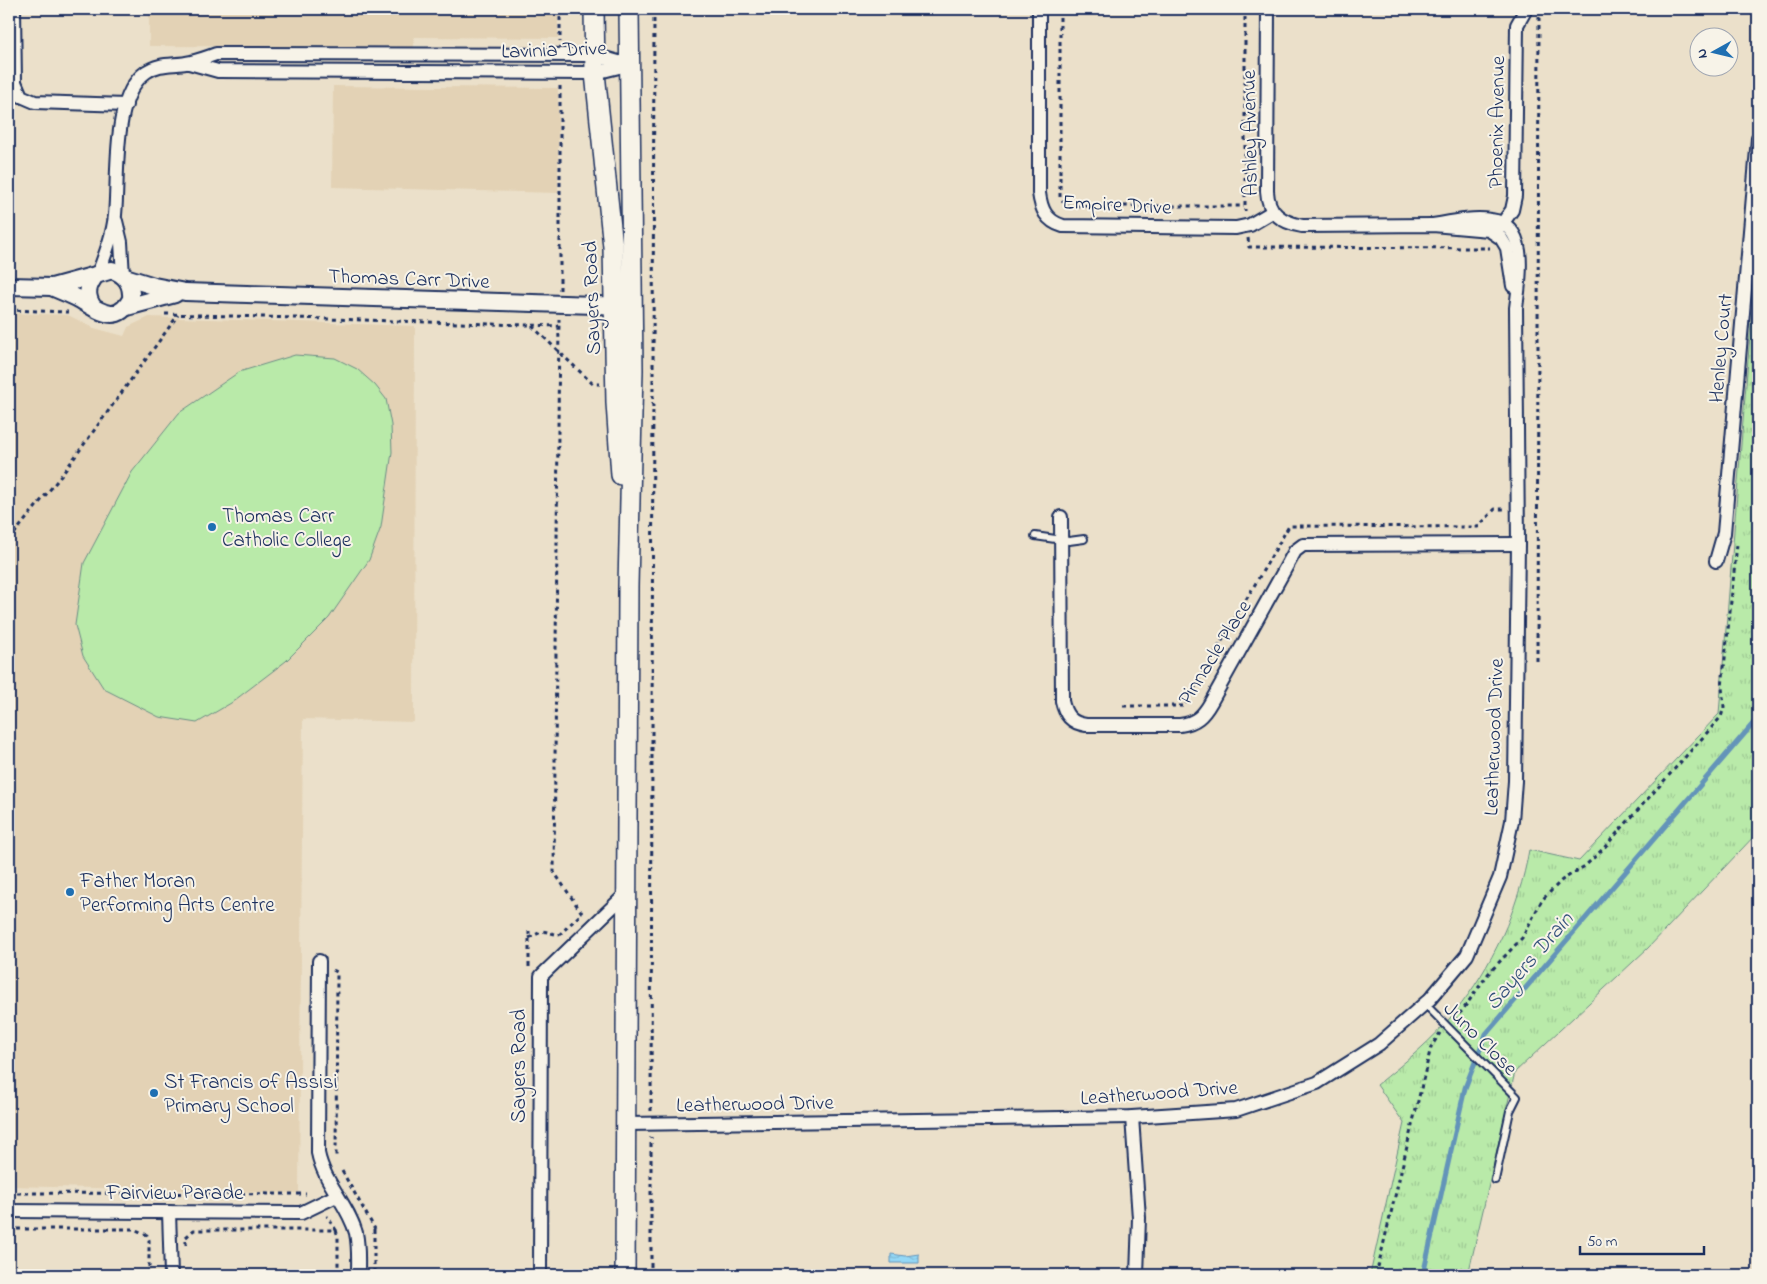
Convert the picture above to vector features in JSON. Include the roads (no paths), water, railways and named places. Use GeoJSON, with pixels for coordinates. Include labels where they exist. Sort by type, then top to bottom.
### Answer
{"type":"FeatureCollection","features":[{"type":"Feature","properties":{"kind":"main road","name":"Sayers Road"},"geometry":{"type":"LineString","coordinates":[[594,9],[595,64],[612,247],[633,370],[628,586],[625,1275]]}},
{"type":"Feature","properties":{"kind":"main road","name":"Sayers Road"},"geometry":{"type":"LineString","coordinates":[[628,586],[616,385],[623,306],[629,9]]}},
{"type":"Feature","properties":{"kind":"street"},"geometry":{"type":"LineString","coordinates":[[14,9],[11,57],[12,76],[16,89],[21,96],[29,100],[126,105]]}},
{"type":"Feature","properties":{"kind":"street","name":"Empire Drive"},"geometry":{"type":"LineString","coordinates":[[1039,9],[1039,193],[1043,210],[1048,218],[1063,226],[1236,228],[1247,226],[1272,212]]}},
{"type":"Feature","properties":{"kind":"street","name":"Ashley Avenue"},"geometry":{"type":"LineString","coordinates":[[1268,9],[1267,191],[1272,212],[1282,220],[1302,226],[1433,224],[1487,230],[1499,229]]}},
{"type":"Feature","properties":{"kind":"street","name":"Phoenix Avenue"},"geometry":{"type":"LineString","coordinates":[[1499,229],[1512,210],[1516,196],[1517,25],[1526,9]]}},
{"type":"Feature","properties":{"kind":"street","name":"Lavinia Drive"},"geometry":{"type":"LineString","coordinates":[[124,276],[121,242],[115,216],[117,160],[126,105],[131,92],[144,74],[160,66],[189,63],[216,54],[629,65]]}},
{"type":"Feature","properties":{"kind":"street","name":"Lavinia Drive"},"geometry":{"type":"LineString","coordinates":[[189,63],[218,71],[560,72],[595,64]]}},
{"type":"Feature","properties":{"kind":"street","name":"Henley Court"},"geometry":{"type":"LineString","coordinates":[[1716,561],[1724,533],[1758,138]]}},
{"type":"Feature","properties":{"kind":"street","name":"Lavinia Drive"},"geometry":{"type":"LineString","coordinates":[[97,274],[115,216]]}},
{"type":"Feature","properties":{"kind":"street","name":"Leatherwood Drive"},"geometry":{"type":"LineString","coordinates":[[626,1124],[1132,1117],[1236,1110],[1316,1084],[1379,1044],[1425,1004],[1467,955],[1500,877],[1512,822],[1515,780],[1518,544],[1516,308],[1520,270],[1513,248],[1499,229]]}},
{"type":"Feature","properties":{"kind":"street"},"geometry":{"type":"LineString","coordinates":[[9,286],[52,287],[112,270],[124,276],[132,292],[127,307],[110,314],[103,314],[52,287]]}},
{"type":"Feature","properties":{"kind":"street"},"geometry":{"type":"LineString","coordinates":[[94,308],[90,302],[88,290],[97,274]]}},
{"type":"Feature","properties":{"kind":"street","name":"Thomas Carr Drive"},"geometry":{"type":"LineString","coordinates":[[124,276],[154,286],[185,292],[623,306]]}},
{"type":"Feature","properties":{"kind":"street","name":"Thomas Carr Drive"},"geometry":{"type":"LineString","coordinates":[[127,307],[185,292]]}},
{"type":"Feature","properties":{"kind":"street","name":"Pinnacle Place"},"geometry":{"type":"LineString","coordinates":[[1061,517],[1062,701],[1067,717],[1082,725],[1180,725],[1191,723],[1200,717],[1287,570],[1301,555],[1331,545],[1518,544]]}},
{"type":"Feature","properties":{"kind":"street","name":"Sayers Road"},"geometry":{"type":"LineString","coordinates":[[540,1275],[541,976],[627,893]]}},
{"type":"Feature","properties":{"kind":"street"},"geometry":{"type":"LineString","coordinates":[[319,961],[318,1153],[321,1168],[356,1232],[358,1275]]}},
{"type":"Feature","properties":{"kind":"street"},"geometry":{"type":"LineString","coordinates":[[1132,1117],[1139,1218],[1137,1275]]}},
{"type":"Feature","properties":{"kind":"street","name":"Fairview Parade"},"geometry":{"type":"LineString","coordinates":[[9,1210],[301,1212],[336,1196]]}},
{"type":"Feature","properties":{"kind":"street"},"geometry":{"type":"LineString","coordinates":[[169,1212],[171,1275]]}},
{"type":"Feature","properties":{"kind":"lane"},"geometry":{"type":"LineString","coordinates":[[1035,536],[1060,540],[1084,539]]}},
{"type":"Feature","properties":{"kind":"lane","name":"Juno Close"},"geometry":{"type":"LineString","coordinates":[[1425,1004],[1456,1033],[1517,1097],[1510,1111],[1494,1180]]}},
{"type":"Feature","properties":{"kind":"water"},"geometry":{"type":"Polygon","coordinates":[[[891,1254],[905,1256],[919,1254],[919,1263],[891,1263],[891,1254]]]}},
{"type":"Feature","properties":{"kind":"waterway","name":"Sayers Drain"},"geometry":{"type":"LineString","coordinates":[[1423,1275],[1465,1088],[1486,1034],[1758,718]]}},
{"type":"Feature","properties":{"kind":"place","name":"Thomas Carr Catholic College"},"geometry":{"type":"Point","coordinates":[212,527]}},
{"type":"Feature","properties":{"kind":"place","name":"Father Moran Performing Arts Centre"},"geometry":{"type":"Point","coordinates":[70,892]}},
{"type":"Feature","properties":{"kind":"place","name":"St Francis of Assisi Primary School"},"geometry":{"type":"Point","coordinates":[154,1093]}}]}
